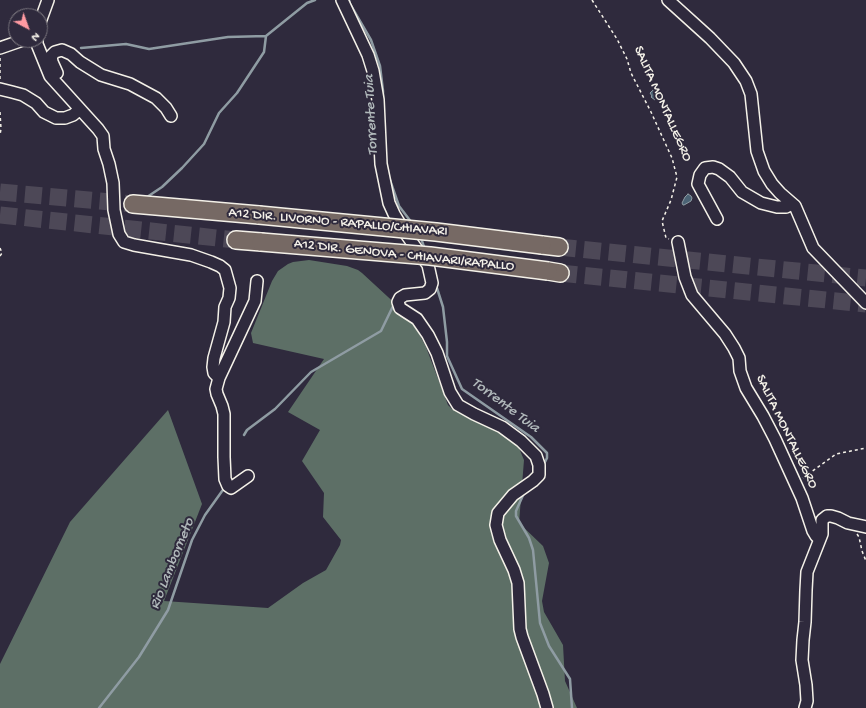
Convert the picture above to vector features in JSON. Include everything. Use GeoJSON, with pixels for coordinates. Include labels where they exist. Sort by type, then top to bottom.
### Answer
{"type":"FeatureCollection","features":[{"type":"Feature","properties":{"kind":"highway","name":"A12 DIR. LIVORNO - RAPALLO/CHIAVARI"},"geometry":{"type":"LineString","coordinates":[[133,204],[436,232],[559,247]]}},
{"type":"Feature","properties":{"kind":"highway","name":"A12 DIR. GENOVA - CHIAVARI/RAPALLO"},"geometry":{"type":"LineString","coordinates":[[236,240],[430,256],[554,272]]}},
{"type":"Feature","properties":{"kind":"street"},"geometry":{"type":"LineString","coordinates":[[342,0],[368,55],[373,71],[378,100],[381,164],[389,203],[402,227],[428,264],[432,283],[430,289],[426,292],[405,295],[400,298],[398,302],[400,308],[417,319],[428,335],[438,353],[450,392],[458,405],[502,427],[521,441],[536,456],[539,466],[539,475],[513,495],[498,513],[496,525],[500,540],[514,570],[518,583],[522,637],[547,708]]}},
{"type":"Feature","properties":{"kind":"street"},"geometry":{"type":"LineString","coordinates":[[668,0],[710,38],[734,63],[746,81],[751,94],[757,151],[764,171],[772,184],[795,206],[813,248],[866,303]]}},
{"type":"Feature","properties":{"kind":"street"},"geometry":{"type":"LineString","coordinates":[[37,48],[50,76],[103,136],[104,149],[113,183],[114,210],[119,234],[124,242],[190,255],[211,262],[225,270],[230,288],[225,307],[224,322],[214,358],[214,373],[219,378]]}},
{"type":"Feature","properties":{"kind":"street"},"geometry":{"type":"LineString","coordinates":[[70,99],[71,94],[61,80],[52,62],[51,56],[55,52],[62,50],[71,54],[80,62],[101,75],[130,84],[156,98],[166,108],[171,116]]}},
{"type":"Feature","properties":{"kind":"street"},"geometry":{"type":"LineString","coordinates":[[0,89],[23,95],[36,103],[44,112],[56,118],[65,118],[73,115],[80,109]]}},
{"type":"Feature","properties":{"kind":"street"},"geometry":{"type":"LineString","coordinates":[[717,219],[698,184],[700,175],[705,168],[713,167],[719,169],[730,177],[742,192],[761,203],[777,207],[792,204]]}},
{"type":"Feature","properties":{"kind":"street","name":"SALITA MONTALLEGRO"},"geometry":{"type":"LineString","coordinates":[[678,242],[685,277],[692,295],[725,334],[734,348],[739,358],[740,371],[746,388],[763,416],[794,481],[802,498],[813,530],[816,536],[822,534]]}},
{"type":"Feature","properties":{"kind":"street"},"geometry":{"type":"LineString","coordinates":[[248,476],[231,488],[228,486],[225,479],[224,414],[216,389],[219,378],[255,301],[258,281]]}},
{"type":"Feature","properties":{"kind":"street"},"geometry":{"type":"LineString","coordinates":[[805,708],[807,701],[806,685],[802,660],[807,572],[822,534],[822,520],[827,516],[831,516],[848,523],[866,527]]}},
{"type":"Feature","properties":{"kind":"path","name":"SALITA MONTALLEGRO"},"geometry":{"type":"LineString","coordinates":[[592,0],[617,39],[627,59],[631,73],[672,158],[677,177],[671,200],[662,222],[666,238],[678,242]]}},
{"type":"Feature","properties":{"kind":"path"},"geometry":{"type":"LineString","coordinates":[[0,58],[0,82]]}},
{"type":"Feature","properties":{"kind":"path"},"geometry":{"type":"LineString","coordinates":[[0,112],[0,135]]}},
{"type":"Feature","properties":{"kind":"path"},"geometry":{"type":"LineString","coordinates":[[0,248],[2,253],[0,256]]}},
{"type":"Feature","properties":{"kind":"path"},"geometry":{"type":"LineString","coordinates":[[794,481],[804,478],[836,454],[866,448]]}},
{"type":"Feature","properties":{"kind":"path"},"geometry":{"type":"LineString","coordinates":[[854,532],[859,536],[866,561]]}},
{"type":"Feature","properties":{"kind":"green space"},"geometry":{"type":"Polygon","coordinates":[[[309,260],[347,266],[362,273],[400,308],[416,328],[426,347],[448,405],[452,409],[501,431],[519,448],[524,460],[519,523],[543,546],[549,563],[542,601],[544,612],[563,645],[565,681],[577,708],[0,708],[0,664],[70,522],[168,410],[202,504],[164,601],[268,608],[303,583],[326,570],[340,545],[341,540],[323,517],[324,493],[302,461],[320,430],[288,412],[324,359],[253,343],[251,333],[272,281],[278,271],[293,262],[309,260]]]}},
{"type":"Feature","properties":{"kind":"water"},"geometry":{"type":"Polygon","coordinates":[[[653,90],[662,99],[659,102],[651,97],[652,96],[650,93],[653,90]]]}},
{"type":"Feature","properties":{"kind":"water"},"geometry":{"type":"Polygon","coordinates":[[[688,194],[692,198],[691,201],[683,205],[682,203],[688,194]]]}},
{"type":"Feature","properties":{"kind":"waterway"},"geometry":{"type":"LineString","coordinates":[[81,48],[126,44],[149,49],[228,37],[266,36],[307,3],[315,0]]}},
{"type":"Feature","properties":{"kind":"waterway","name":"Torrente Tuia"},"geometry":{"type":"LineString","coordinates":[[349,0],[371,40],[380,66],[383,102]]}},
{"type":"Feature","properties":{"kind":"waterway"},"geometry":{"type":"LineString","coordinates":[[147,197],[162,187],[204,144],[219,113],[237,93],[264,52],[266,36]]}},
{"type":"Feature","properties":{"kind":"waterway","name":"Torrente Tuia"},"geometry":{"type":"LineString","coordinates":[[390,180],[399,206],[412,223]]}},
{"type":"Feature","properties":{"kind":"waterway","name":"Torrente Tuia"},"geometry":{"type":"LineString","coordinates":[[421,238],[425,250]]}},
{"type":"Feature","properties":{"kind":"waterway","name":"Torrente Tuia"},"geometry":{"type":"LineString","coordinates":[[436,285],[443,307],[447,356],[462,389],[531,437],[547,453],[547,458],[543,466]]}},
{"type":"Feature","properties":{"kind":"waterway","name":"Rio Lamborneto"},"geometry":{"type":"LineString","coordinates":[[244,435],[247,430],[275,409],[311,372],[381,331],[394,304]]}},
{"type":"Feature","properties":{"kind":"waterway","name":"Rio Lamborneto"},"geometry":{"type":"LineString","coordinates":[[99,708],[139,657],[168,610],[192,540],[205,515],[225,487]]}},
{"type":"Feature","properties":{"kind":"waterway","name":"Torrente Tuia"},"geometry":{"type":"LineString","coordinates":[[524,493],[516,511],[516,516],[529,538],[533,550],[540,623],[549,646],[570,679],[572,708]]}},
{"type":"Feature","properties":{"kind":"tunnel"},"geometry":{"type":"LineString","coordinates":[[0,192],[133,204]]}},
{"type":"Feature","properties":{"kind":"tunnel"},"geometry":{"type":"LineString","coordinates":[[0,215],[236,240]]}},
{"type":"Feature","properties":{"kind":"tunnel"},"geometry":{"type":"LineString","coordinates":[[559,247],[866,278]]}},
{"type":"Feature","properties":{"kind":"tunnel"},"geometry":{"type":"LineString","coordinates":[[560,273],[866,304]]}}]}
